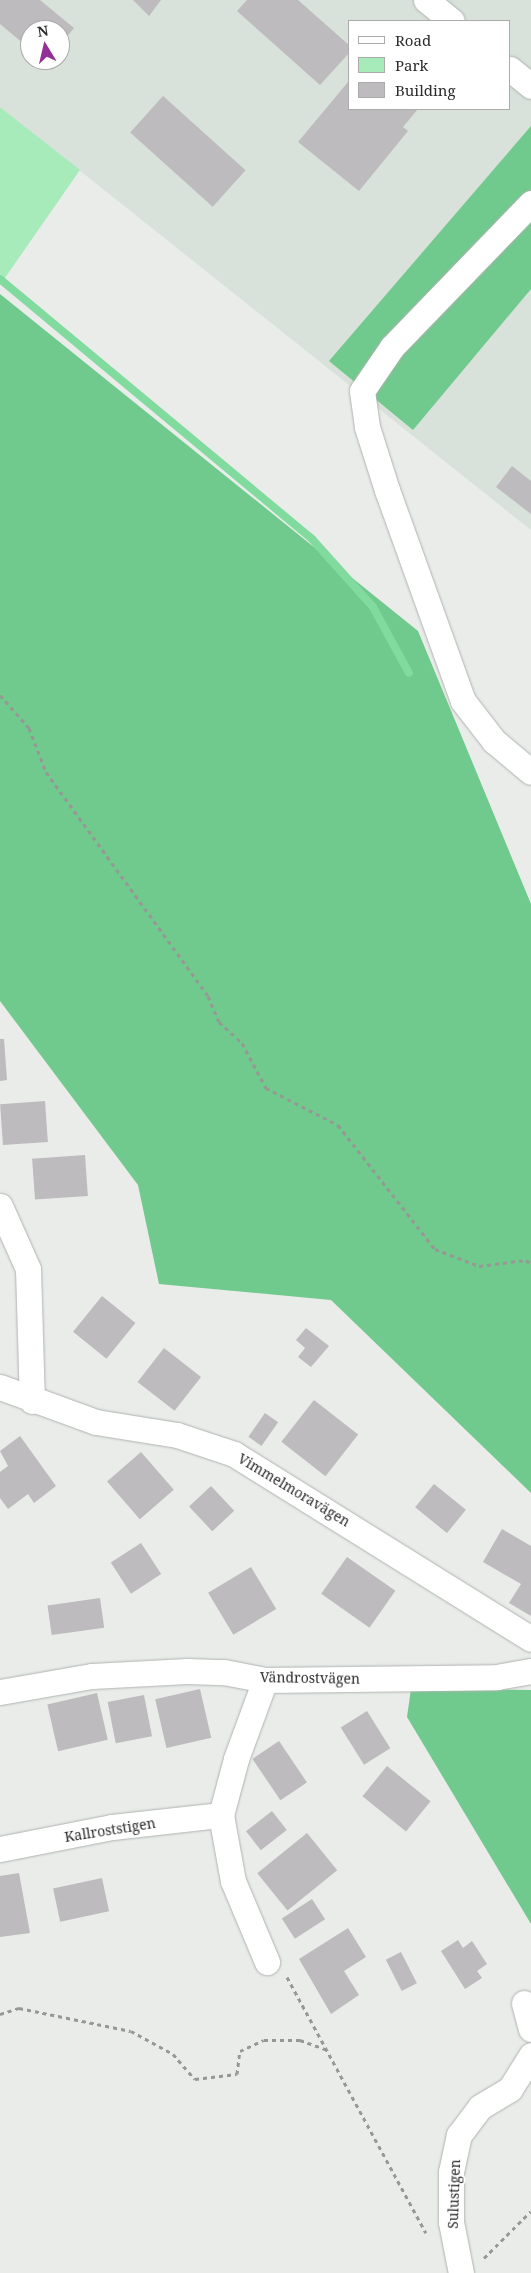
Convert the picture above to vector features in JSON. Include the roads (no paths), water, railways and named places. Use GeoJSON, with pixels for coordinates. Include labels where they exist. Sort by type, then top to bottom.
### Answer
{"type":"FeatureCollection","features":[{"type":"Feature","properties":{"kind":"street"},"geometry":{"type":"LineString","coordinates":[[426,0],[451,20]]}},
{"type":"Feature","properties":{"kind":"street"},"geometry":{"type":"LineString","coordinates":[[511,70],[531,86]]}},
{"type":"Feature","properties":{"kind":"street"},"geometry":{"type":"LineString","coordinates":[[531,203],[392,347],[362,391],[367,427],[387,490],[463,701],[494,741],[531,772]]}},
{"type":"Feature","properties":{"kind":"street"},"geometry":{"type":"LineString","coordinates":[[0,1206],[28,1269],[32,1401]]}},
{"type":"Feature","properties":{"kind":"street","name":"Vimmelmoravägen"},"geometry":{"type":"LineString","coordinates":[[0,1387],[32,1401],[96,1422],[177,1435],[234,1454],[531,1639]]}},
{"type":"Feature","properties":{"kind":"street","name":"Vändrostvägen"},"geometry":{"type":"LineString","coordinates":[[0,1692],[92,1676],[187,1671],[224,1672],[265,1680],[497,1677],[531,1671]]}},
{"type":"Feature","properties":{"kind":"street"},"geometry":{"type":"LineString","coordinates":[[265,1680],[236,1760],[221,1815],[233,1881],[267,1962]]}},
{"type":"Feature","properties":{"kind":"street","name":"Kallroststigen"},"geometry":{"type":"LineString","coordinates":[[0,1849],[112,1827],[221,1815]]}},
{"type":"Feature","properties":{"kind":"street"},"geometry":{"type":"LineString","coordinates":[[524,2003],[531,2029]]}},
{"type":"Feature","properties":{"kind":"street","name":"Sulustigen"},"geometry":{"type":"LineString","coordinates":[[471,2267],[451,2222],[451,2172],[459,2134],[480,2107],[510,2089],[531,2055]]}},
{"type":"Feature","properties":{"kind":"waterway"},"geometry":{"type":"LineString","coordinates":[[0,279],[312,539],[373,607],[409,673]]}}]}
